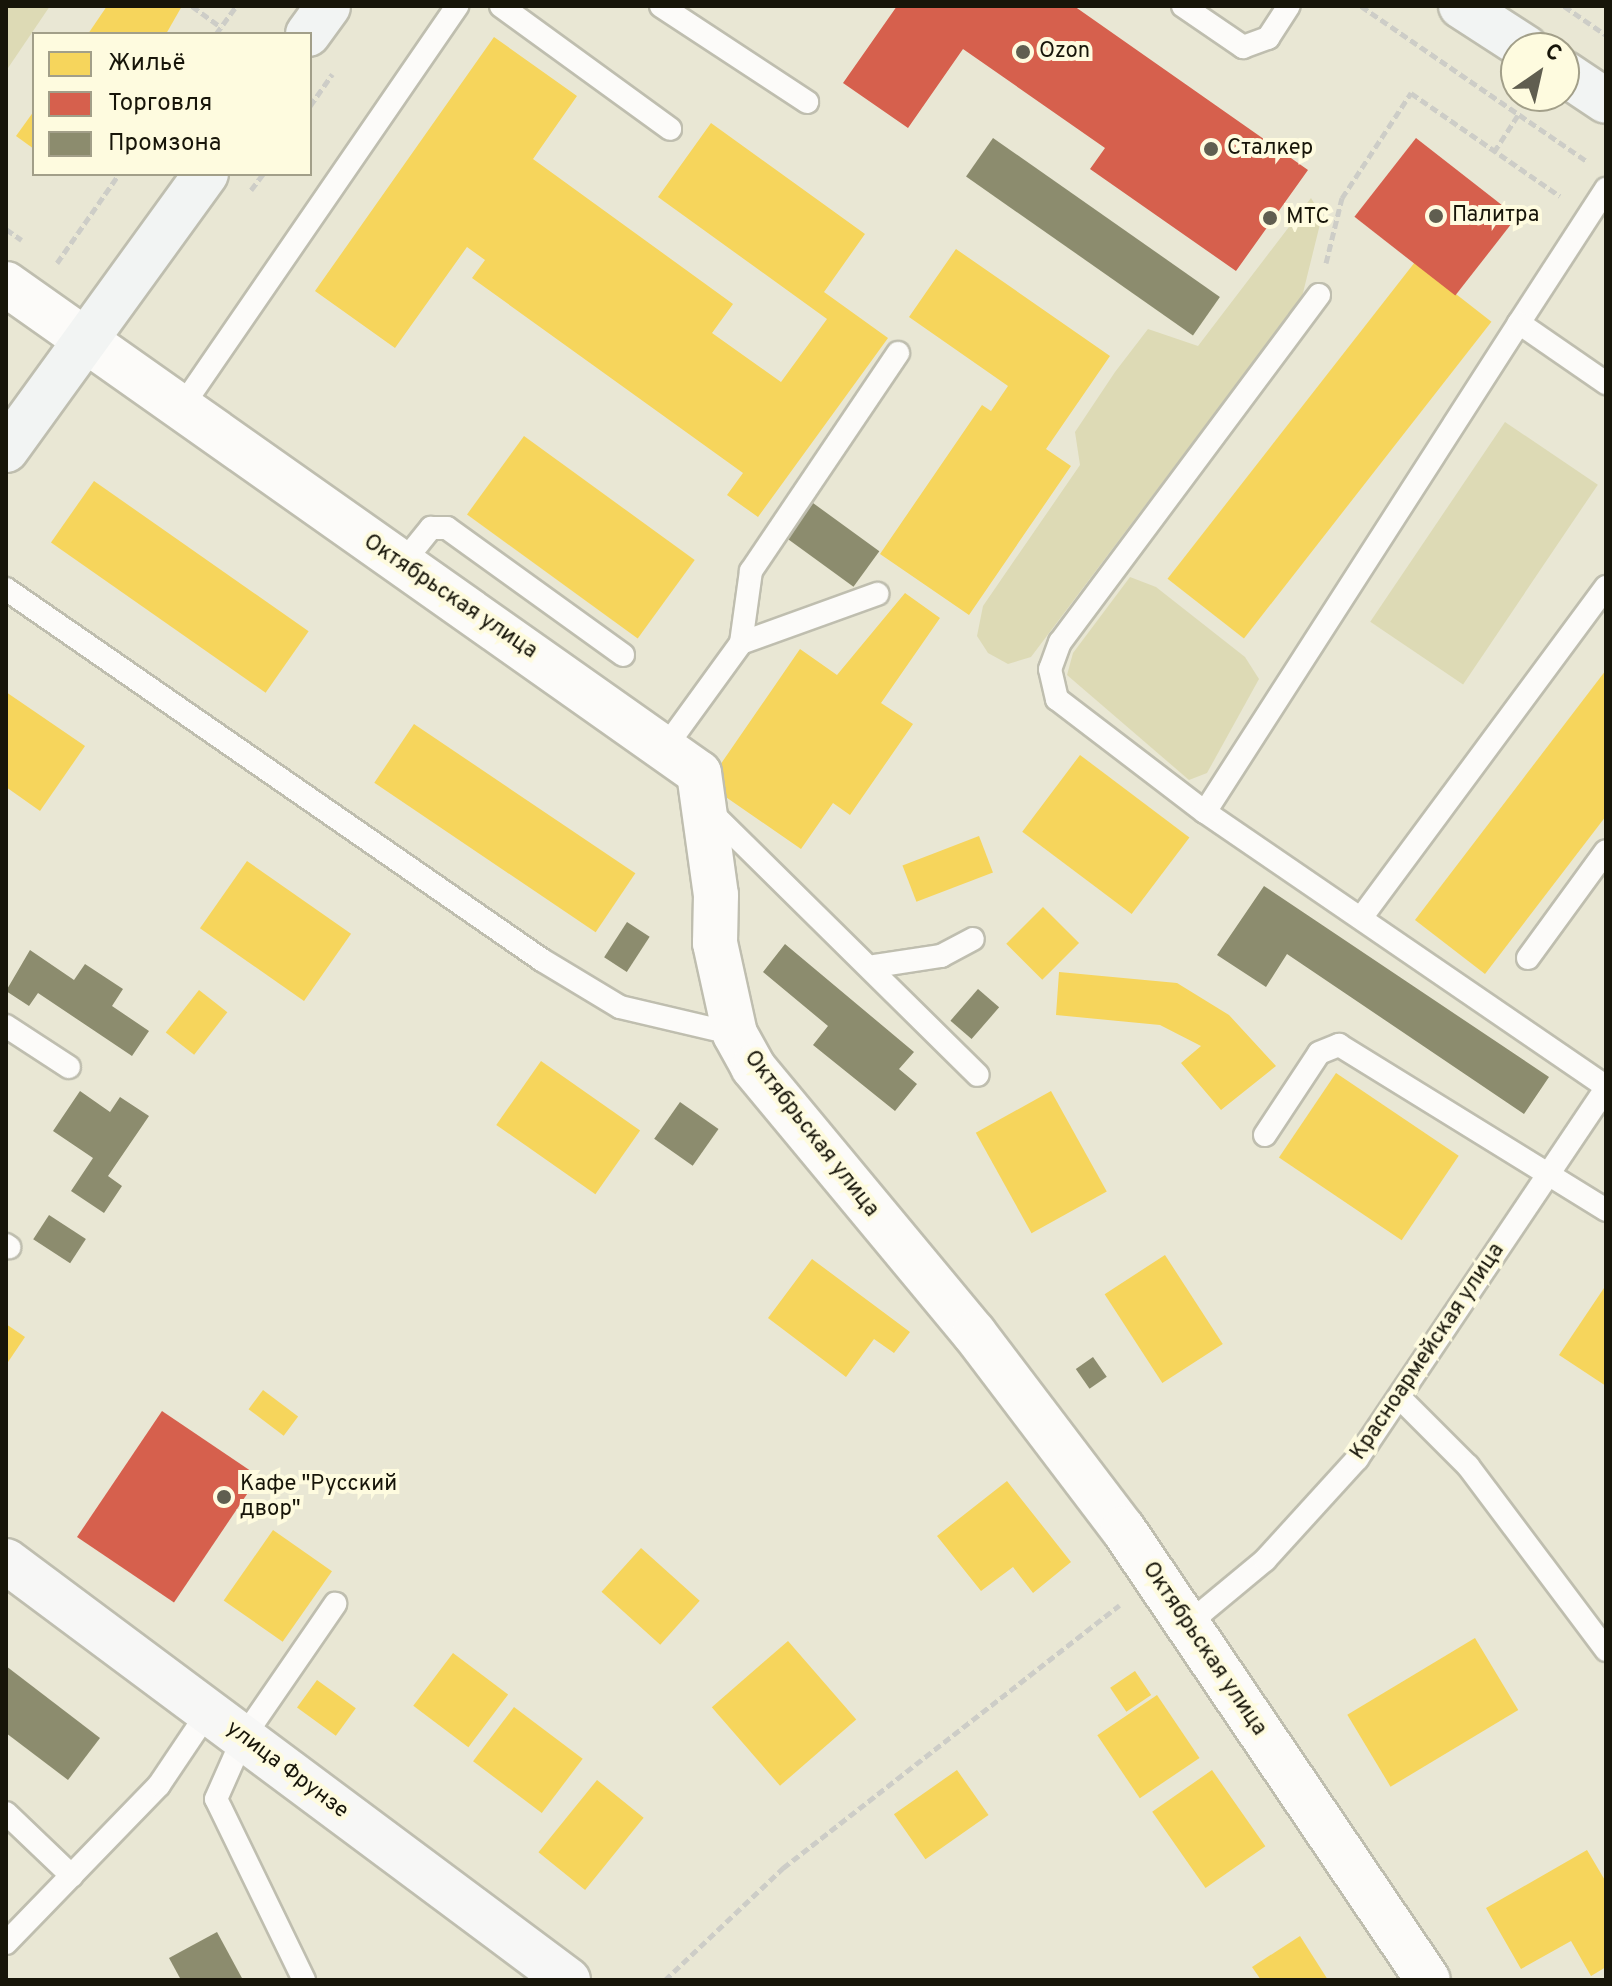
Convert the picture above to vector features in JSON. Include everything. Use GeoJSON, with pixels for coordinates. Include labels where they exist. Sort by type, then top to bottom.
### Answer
{"type":"FeatureCollection","features":[{"type":"Feature","properties":{"kind":"main road"},"geometry":{"type":"LineString","coordinates":[[309,32],[328,6]]}},
{"type":"Feature","properties":{"kind":"main road"},"geometry":{"type":"LineString","coordinates":[[1461,6],[1501,32]]}},
{"type":"Feature","properties":{"kind":"main road"},"geometry":{"type":"LineString","coordinates":[[1580,84],[1606,101]]}},
{"type":"Feature","properties":{"kind":"main road"},"geometry":{"type":"LineString","coordinates":[[6,450],[205,176]]}},
{"type":"Feature","properties":{"kind":"main road","name":"улица Фрунзе"},"geometry":{"type":"LineString","coordinates":[[6,1561],[568,1980]]}},
{"type":"Feature","properties":{"kind":"street","name":"Октябрьская улица"},"geometry":{"type":"LineString","coordinates":[[6,284],[401,565],[667,745],[699,773],[706,807],[715,943],[735,1034],[776,1097],[974,1333],[1156,1578],[1428,1980]]}},
{"type":"Feature","properties":{"kind":"lane"},"geometry":{"type":"LineString","coordinates":[[181,408],[457,6]]}},
{"type":"Feature","properties":{"kind":"lane"},"geometry":{"type":"LineString","coordinates":[[501,6],[670,129]]}},
{"type":"Feature","properties":{"kind":"lane"},"geometry":{"type":"LineString","coordinates":[[661,6],[807,102]]}},
{"type":"Feature","properties":{"kind":"lane"},"geometry":{"type":"LineString","coordinates":[[1183,6],[1243,47],[1268,38],[1289,6]]}},
{"type":"Feature","properties":{"kind":"lane"},"geometry":{"type":"LineString","coordinates":[[1205,812],[1606,189]]}},
{"type":"Feature","properties":{"kind":"lane"},"geometry":{"type":"LineString","coordinates":[[1319,295],[1091,595],[1050,669],[1057,699],[1205,812],[1606,1088]]}},
{"type":"Feature","properties":{"kind":"lane"},"geometry":{"type":"LineString","coordinates":[[1519,323],[1606,383]]}},
{"type":"Feature","properties":{"kind":"lane"},"geometry":{"type":"LineString","coordinates":[[667,745],[741,643],[751,571],[898,353]]}},
{"type":"Feature","properties":{"kind":"lane"},"geometry":{"type":"LineString","coordinates":[[401,565],[431,528],[447,528],[623,655]]}},
{"type":"Feature","properties":{"kind":"lane"},"geometry":{"type":"LineString","coordinates":[[1361,918],[1606,587]]}},
{"type":"Feature","properties":{"kind":"lane"},"geometry":{"type":"LineString","coordinates":[[6,589],[542,960],[620,1007],[735,1034]]}},
{"type":"Feature","properties":{"kind":"lane"},"geometry":{"type":"LineString","coordinates":[[741,643],[877,594]]}},
{"type":"Feature","properties":{"kind":"lane"},"geometry":{"type":"LineString","coordinates":[[706,807],[875,966],[978,1075]]}},
{"type":"Feature","properties":{"kind":"lane"},"geometry":{"type":"LineString","coordinates":[[1528,958],[1606,851]]}},
{"type":"Feature","properties":{"kind":"lane"},"geometry":{"type":"LineString","coordinates":[[875,966],[941,956],[973,939]]}},
{"type":"Feature","properties":{"kind":"lane"},"geometry":{"type":"LineString","coordinates":[[6,1026],[69,1067]]}},
{"type":"Feature","properties":{"kind":"lane"},"geometry":{"type":"LineString","coordinates":[[1265,1135],[1319,1053],[1339,1045],[1548,1171],[1606,1210]]}},
{"type":"Feature","properties":{"kind":"lane","name":"Красноармейская улица"},"geometry":{"type":"LineString","coordinates":[[1188,1624],[1265,1560],[1401,1399],[1548,1171],[1606,1088]]}},
{"type":"Feature","properties":{"kind":"lane"},"geometry":{"type":"LineString","coordinates":[[1401,1399],[1468,1466],[1606,1650]]}},
{"type":"Feature","properties":{"kind":"lane"},"geometry":{"type":"LineString","coordinates":[[304,1980],[221,1822],[220,1783],[243,1738],[335,1604]]}},
{"type":"Feature","properties":{"kind":"lane"},"geometry":{"type":"LineString","coordinates":[[6,1943],[159,1785],[208,1712]]}},
{"type":"Feature","properties":{"kind":"lane"},"geometry":{"type":"LineString","coordinates":[[6,1813],[72,1876]]}},
{"type":"Feature","properties":{"kind":"path"},"geometry":{"type":"LineString","coordinates":[[192,6],[221,27]]}},
{"type":"Feature","properties":{"kind":"path"},"geometry":{"type":"LineString","coordinates":[[217,32],[236,6]]}},
{"type":"Feature","properties":{"kind":"path"},"geometry":{"type":"LineString","coordinates":[[1361,6],[1593,166]]}},
{"type":"Feature","properties":{"kind":"path"},"geometry":{"type":"LineString","coordinates":[[1564,6],[1606,35]]}},
{"type":"Feature","properties":{"kind":"path"},"geometry":{"type":"LineString","coordinates":[[1319,295],[1342,198],[1411,93],[1589,215]]}},
{"type":"Feature","properties":{"kind":"path"},"geometry":{"type":"LineString","coordinates":[[1494,152],[1518,115]]}},
{"type":"Feature","properties":{"kind":"path"},"geometry":{"type":"LineString","coordinates":[[56,264],[118,176]]}},
{"type":"Feature","properties":{"kind":"path"},"geometry":{"type":"LineString","coordinates":[[665,1980],[783,1868],[1156,1578]]}},
{"type":"Feature","properties":{"kind":"shaded area"},"geometry":{"type":"Polygon","coordinates":[[[6,6],[50,6],[32,32],[6,71],[6,6]]]}},
{"type":"Feature","properties":{"kind":"shaded area"},"geometry":{"type":"Polygon","coordinates":[[[1311,198],[1322,216],[1302,297],[1031,657],[1008,664],[988,653],[977,636],[983,606],[1080,465],[1075,432],[1115,372],[1148,329],[1198,346],[1311,198]]]}},
{"type":"Feature","properties":{"kind":"shaded area"},"geometry":{"type":"Polygon","coordinates":[[[1505,422],[1598,485],[1463,684],[1370,622],[1505,422]]]}},
{"type":"Feature","properties":{"kind":"shaded area"},"geometry":{"type":"Polygon","coordinates":[[[1130,577],[1156,587],[1245,657],[1259,679],[1207,773],[1189,780],[1067,675],[1073,653],[1130,577]]]}},
{"type":"Feature","properties":{"kind":"building: Жильё"},"geometry":{"type":"Polygon","coordinates":[[[107,6],[182,6],[167,32],[89,32],[107,6]]]}},
{"type":"Feature","properties":{"kind":"building: Жильё"},"geometry":{"type":"Polygon","coordinates":[[[494,37],[577,96],[533,159],[733,304],[712,333],[781,382],[827,319],[658,197],[711,123],[865,234],[824,292],[888,338],[758,517],[727,495],[743,473],[472,278],[485,260],[467,247],[395,348],[315,291],[494,37]]]}},
{"type":"Feature","properties":{"kind":"building: Жильё"},"geometry":{"type":"Polygon","coordinates":[[[32,114],[32,148],[16,136],[32,114]]]}},
{"type":"Feature","properties":{"kind":"building: Жильё"},"geometry":{"type":"Polygon","coordinates":[[[956,249],[1110,356],[1046,449],[1071,466],[969,615],[880,554],[982,405],[991,411],[1008,386],[909,317],[956,249]]]}},
{"type":"Feature","properties":{"kind":"building: Жильё"},"geometry":{"type":"Polygon","coordinates":[[[1415,262],[1491,322],[1244,638],[1168,579],[1415,262]]]}},
{"type":"Feature","properties":{"kind":"building: Жильё"},"geometry":{"type":"Polygon","coordinates":[[[524,436],[695,560],[638,638],[467,514],[524,436]]]}},
{"type":"Feature","properties":{"kind":"building: Жильё"},"geometry":{"type":"Polygon","coordinates":[[[94,481],[309,631],[266,693],[51,542],[94,481]]]}},
{"type":"Feature","properties":{"kind":"building: Жильё"},"geometry":{"type":"Polygon","coordinates":[[[905,593],[940,618],[881,703],[913,724],[850,815],[833,803],[801,849],[707,784],[800,649],[837,675],[905,593]]]}},
{"type":"Feature","properties":{"kind":"building: Жильё"},"geometry":{"type":"Polygon","coordinates":[[[1606,670],[1606,816],[1485,974],[1415,920],[1606,670]]]}},
{"type":"Feature","properties":{"kind":"building: Жильё"},"geometry":{"type":"Polygon","coordinates":[[[6,692],[85,746],[40,811],[6,787],[6,692]]]}},
{"type":"Feature","properties":{"kind":"building: Жильё"},"geometry":{"type":"Polygon","coordinates":[[[414,724],[635,873],[596,932],[374,783],[414,724]]]}},
{"type":"Feature","properties":{"kind":"building: Жильё"},"geometry":{"type":"Polygon","coordinates":[[[1080,755],[1189,837],[1132,914],[1022,832],[1080,755]]]}},
{"type":"Feature","properties":{"kind":"building: Жильё"},"geometry":{"type":"Polygon","coordinates":[[[979,836],[993,872],[916,902],[902,865],[979,836]]]}},
{"type":"Feature","properties":{"kind":"building: Жильё"},"geometry":{"type":"Polygon","coordinates":[[[247,861],[351,934],[304,1001],[200,928],[247,861]]]}},
{"type":"Feature","properties":{"kind":"building: Жильё"},"geometry":{"type":"Polygon","coordinates":[[[1043,907],[1079,943],[1042,980],[1006,944],[1043,907]]]}},
{"type":"Feature","properties":{"kind":"building: Жильё"},"geometry":{"type":"Polygon","coordinates":[[[1059,972],[1177,983],[1229,1015],[1276,1066],[1221,1110],[1181,1063],[1201,1046],[1160,1025],[1056,1015],[1059,972]]]}},
{"type":"Feature","properties":{"kind":"building: Жильё"},"geometry":{"type":"Polygon","coordinates":[[[199,990],[227,1012],[194,1055],[166,1033],[199,990]]]}},
{"type":"Feature","properties":{"kind":"building: Жильё"},"geometry":{"type":"Polygon","coordinates":[[[541,1061],[640,1130],[595,1194],[496,1125],[541,1061]]]}},
{"type":"Feature","properties":{"kind":"building: Жильё"},"geometry":{"type":"Polygon","coordinates":[[[1336,1073],[1459,1156],[1402,1240],[1279,1158],[1336,1073]]]}},
{"type":"Feature","properties":{"kind":"building: Жильё"},"geometry":{"type":"Polygon","coordinates":[[[1051,1091],[1107,1192],[1032,1233],[976,1133],[1051,1091]]]}},
{"type":"Feature","properties":{"kind":"building: Жильё"},"geometry":{"type":"Polygon","coordinates":[[[1165,1255],[1223,1344],[1162,1383],[1105,1294],[1165,1255]]]}},
{"type":"Feature","properties":{"kind":"building: Жильё"},"geometry":{"type":"Polygon","coordinates":[[[812,1259],[910,1332],[894,1353],[874,1339],[846,1377],[768,1318],[812,1259]]]}},
{"type":"Feature","properties":{"kind":"building: Жильё"},"geometry":{"type":"Polygon","coordinates":[[[1606,1285],[1606,1386],[1559,1355],[1606,1285]]]}},
{"type":"Feature","properties":{"kind":"building: Жильё"},"geometry":{"type":"Polygon","coordinates":[[[6,1324],[25,1337],[6,1365],[6,1324]]]}},
{"type":"Feature","properties":{"kind":"building: Жильё"},"geometry":{"type":"Polygon","coordinates":[[[263,1390],[298,1416],[284,1436],[249,1409],[263,1390]]]}},
{"type":"Feature","properties":{"kind":"building: Жильё"},"geometry":{"type":"Polygon","coordinates":[[[1007,1481],[1071,1562],[1033,1593],[1013,1567],[981,1591],[937,1536],[1007,1481]]]}},
{"type":"Feature","properties":{"kind":"building: Жильё"},"geometry":{"type":"Polygon","coordinates":[[[273,1530],[332,1571],[283,1642],[224,1600],[273,1530]]]}},
{"type":"Feature","properties":{"kind":"building: Жильё"},"geometry":{"type":"Polygon","coordinates":[[[641,1548],[700,1601],[660,1645],[602,1592],[641,1548]]]}},
{"type":"Feature","properties":{"kind":"building: Жильё"},"geometry":{"type":"Polygon","coordinates":[[[1475,1638],[1518,1710],[1391,1787],[1347,1715],[1475,1638]]]}},
{"type":"Feature","properties":{"kind":"building: Жильё"},"geometry":{"type":"Polygon","coordinates":[[[788,1641],[856,1719],[780,1786],[712,1707],[788,1641]]]}},
{"type":"Feature","properties":{"kind":"building: Жильё"},"geometry":{"type":"Polygon","coordinates":[[[453,1653],[508,1695],[468,1747],[413,1706],[453,1653]]]}},
{"type":"Feature","properties":{"kind":"building: Жильё"},"geometry":{"type":"Polygon","coordinates":[[[1135,1671],[1151,1695],[1126,1712],[1110,1688],[1135,1671]]]}},
{"type":"Feature","properties":{"kind":"building: Жильё"},"geometry":{"type":"Polygon","coordinates":[[[317,1680],[356,1708],[336,1736],[297,1708],[317,1680]]]}},
{"type":"Feature","properties":{"kind":"building: Жильё"},"geometry":{"type":"Polygon","coordinates":[[[1157,1695],[1199,1758],[1140,1798],[1097,1735],[1157,1695]]]}},
{"type":"Feature","properties":{"kind":"building: Жильё"},"geometry":{"type":"Polygon","coordinates":[[[514,1707],[583,1759],[542,1813],[473,1761],[514,1707]]]}},
{"type":"Feature","properties":{"kind":"building: Жильё"},"geometry":{"type":"Polygon","coordinates":[[[957,1770],[989,1815],[925,1859],[894,1814],[957,1770]]]}},
{"type":"Feature","properties":{"kind":"building: Жильё"},"geometry":{"type":"Polygon","coordinates":[[[1212,1770],[1265,1846],[1206,1888],[1152,1812],[1212,1770]]]}},
{"type":"Feature","properties":{"kind":"building: Жильё"},"geometry":{"type":"Polygon","coordinates":[[[597,1780],[644,1818],[585,1890],[538,1852],[597,1780]]]}},
{"type":"Feature","properties":{"kind":"building: Жильё"},"geometry":{"type":"Polygon","coordinates":[[[1587,1850],[1606,1882],[1606,1967],[1591,1976],[1571,1941],[1521,1969],[1486,1908],[1587,1850]]]}},
{"type":"Feature","properties":{"kind":"building: Жильё"},"geometry":{"type":"Polygon","coordinates":[[[1300,1936],[1328,1980],[1261,1980],[1252,1967],[1300,1936]]]}},
{"type":"Feature","properties":{"kind":"building: Торговля"},"geometry":{"type":"Polygon","coordinates":[[[897,6],[1074,6],[1308,170],[1236,271],[1090,169],[1105,148],[963,49],[908,128],[843,83],[897,6]]]}},
{"type":"Feature","properties":{"kind":"building: Торговля","name":"Палитра"},"geometry":{"type":"Polygon","coordinates":[[[1416,138],[1517,217],[1455,296],[1354,217],[1416,138]]]}},
{"type":"Feature","properties":{"kind":"building: Торговля"},"geometry":{"type":"Polygon","coordinates":[[[162,1411],[259,1476],[174,1602],[77,1537],[162,1411]]]}},
{"type":"Feature","properties":{"kind":"building: Промзона"},"geometry":{"type":"Polygon","coordinates":[[[993,138],[1220,297],[1193,335],[966,177],[993,138]]]}},
{"type":"Feature","properties":{"kind":"building: Промзона"},"geometry":{"type":"Polygon","coordinates":[[[813,503],[879,551],[853,587],[787,539],[813,503]]]}},
{"type":"Feature","properties":{"kind":"building: Промзона"},"geometry":{"type":"Polygon","coordinates":[[[1264,886],[1549,1077],[1524,1114],[1287,954],[1266,987],[1217,955],[1264,886]]]}},
{"type":"Feature","properties":{"kind":"building: Промзона"},"geometry":{"type":"Polygon","coordinates":[[[627,922],[650,937],[627,972],[604,957],[627,922]]]}},
{"type":"Feature","properties":{"kind":"building: Промзона"},"geometry":{"type":"Polygon","coordinates":[[[785,944],[914,1052],[899,1069],[917,1084],[895,1111],[813,1045],[828,1026],[763,972],[785,944]]]}},
{"type":"Feature","properties":{"kind":"building: Промзона"},"geometry":{"type":"Polygon","coordinates":[[[30,950],[74,980],[85,964],[123,989],[112,1006],[149,1031],[132,1056],[38,993],[29,1006],[6,991],[30,950]]]}},
{"type":"Feature","properties":{"kind":"building: Промзона"},"geometry":{"type":"Polygon","coordinates":[[[978,989],[999,1007],[972,1039],[950,1021],[978,989]]]}},
{"type":"Feature","properties":{"kind":"building: Промзона"},"geometry":{"type":"Polygon","coordinates":[[[80,1091],[110,1112],[120,1097],[149,1116],[108,1176],[122,1186],[104,1213],[71,1191],[93,1158],[53,1131],[80,1091]]]}},
{"type":"Feature","properties":{"kind":"building: Промзона"},"geometry":{"type":"Polygon","coordinates":[[[680,1102],[719,1129],[693,1166],[654,1139],[680,1102]]]}},
{"type":"Feature","properties":{"kind":"building: Промзона"},"geometry":{"type":"Polygon","coordinates":[[[49,1215],[86,1239],[70,1263],[33,1239],[49,1215]]]}},
{"type":"Feature","properties":{"kind":"building: Промзона"},"geometry":{"type":"Polygon","coordinates":[[[1093,1357],[1107,1377],[1090,1389],[1076,1369],[1093,1357]]]}},
{"type":"Feature","properties":{"kind":"building: Промзона"},"geometry":{"type":"Polygon","coordinates":[[[6,1666],[100,1738],[68,1780],[6,1733],[6,1666]]]}},
{"type":"Feature","properties":{"kind":"building: Промзона"},"geometry":{"type":"Polygon","coordinates":[[[217,1932],[243,1980],[181,1980],[169,1958],[217,1932]]]}},
{"type":"Feature","properties":{"kind":"place","name":"Ozon"},"geometry":{"type":"Point","coordinates":[1023,52]}},
{"type":"Feature","properties":{"kind":"place","name":"Сталкер"},"geometry":{"type":"Point","coordinates":[1211,149]}},
{"type":"Feature","properties":{"kind":"place","name":"Палитра"},"geometry":{"type":"Point","coordinates":[1436,216]}},
{"type":"Feature","properties":{"kind":"place","name":"МТС"},"geometry":{"type":"Point","coordinates":[1270,218]}},
{"type":"Feature","properties":{"kind":"place","name":"Кафе \"Русский двор\""},"geometry":{"type":"Point","coordinates":[224,1497]}}]}
